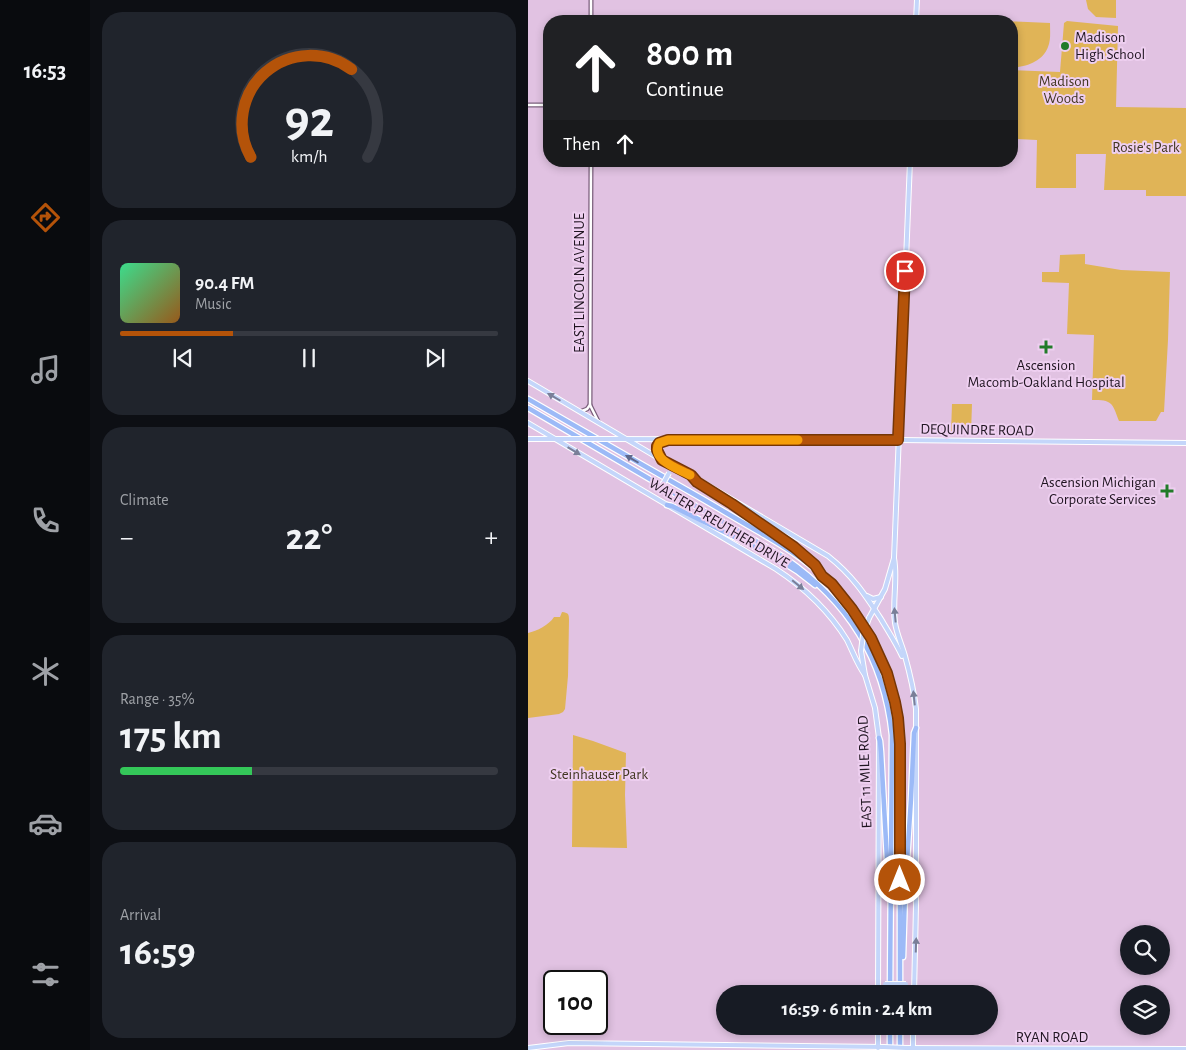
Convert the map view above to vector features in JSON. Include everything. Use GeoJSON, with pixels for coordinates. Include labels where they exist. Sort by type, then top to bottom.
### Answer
{"type":"FeatureCollection","features":[{"type":"Feature","properties":{"kind":"highway"},"geometry":{"type":"LineString","coordinates":[[528,398],[800,557],[832,584],[852,609],[871,638],[887,673],[899,725],[900,985]]}},
{"type":"Feature","properties":{"kind":"highway"},"geometry":{"type":"LineString","coordinates":[[528,408],[780,555],[807,574],[828,594],[844,612],[864,642],[877,671],[891,725],[890,985]]}},
{"type":"Feature","properties":{"kind":"highway"},"geometry":{"type":"LineString","coordinates":[[691,475],[697,482],[794,547],[815,565],[822,576]]}},
{"type":"Feature","properties":{"kind":"highway"},"geometry":{"type":"LineString","coordinates":[[667,505],[773,556],[828,594]]}},
{"type":"Feature","properties":{"kind":"highway"},"geometry":{"type":"LineString","coordinates":[[900,978],[903,958],[905,892],[914,733],[916,728]]}},
{"type":"Feature","properties":{"kind":"highway"},"geometry":{"type":"LineString","coordinates":[[879,738],[891,941]]}},
{"type":"Feature","properties":{"kind":"highway"},"geometry":{"type":"LineString","coordinates":[[890,1035],[890,1050]]}},
{"type":"Feature","properties":{"kind":"highway"},"geometry":{"type":"LineString","coordinates":[[900,1035],[900,1050]]}},
{"type":"Feature","properties":{"kind":"main road"},"geometry":{"type":"LineString","coordinates":[[916,15],[917,0]]}},
{"type":"Feature","properties":{"kind":"main road","name":"EAST 11 MILE ROAD"},"geometry":{"type":"LineString","coordinates":[[910,167],[898,440],[894,603],[898,636],[914,690],[916,728],[914,984]]}},
{"type":"Feature","properties":{"kind":"main road","name":"WALTER P REUTHER DRIVE"},"geometry":{"type":"LineString","coordinates":[[529,383],[828,556],[857,582],[906,662]]}},
{"type":"Feature","properties":{"kind":"main road","name":"WALTER P REUTHER DRIVE"},"geometry":{"type":"LineString","coordinates":[[528,423],[776,569],[802,588],[834,621],[847,640],[865,675]]}},
{"type":"Feature","properties":{"kind":"main road","name":"DEQUINDRE ROAD"},"geometry":{"type":"LineString","coordinates":[[528,439],[1186,443]]}},
{"type":"Feature","properties":{"kind":"main road"},"geometry":{"type":"LineString","coordinates":[[662,460],[657,446],[660,442],[668,440]]}},
{"type":"Feature","properties":{"kind":"main road"},"geometry":{"type":"LineString","coordinates":[[655,498],[673,466]]}},
{"type":"Feature","properties":{"kind":"main road","name":"EAST 11 MILE ROAD"},"geometry":{"type":"LineString","coordinates":[[878,985],[879,738],[875,708],[865,675],[861,651],[863,635],[869,618],[881,597],[894,558]]}},
{"type":"Feature","properties":{"kind":"main road"},"geometry":{"type":"LineString","coordinates":[[866,596],[873,599],[881,597]]}},
{"type":"Feature","properties":{"kind":"main road"},"geometry":{"type":"LineString","coordinates":[[869,618],[873,616],[880,618]]}},
{"type":"Feature","properties":{"kind":"main road"},"geometry":{"type":"LineString","coordinates":[[882,985],[914,984]]}},
{"type":"Feature","properties":{"kind":"main road"},"geometry":{"type":"LineString","coordinates":[[878,1035],[878,1049]]}},
{"type":"Feature","properties":{"kind":"main road"},"geometry":{"type":"LineString","coordinates":[[913,1035],[913,1049]]}},
{"type":"Feature","properties":{"kind":"main road","name":"RYAN ROAD"},"geometry":{"type":"LineString","coordinates":[[528,1048],[569,1043],[878,1049],[884,1047],[913,1049],[1186,1049]]}},
{"type":"Feature","properties":{"kind":"street"},"geometry":{"type":"LineString","coordinates":[[591,0],[591,15]]}},
{"type":"Feature","properties":{"kind":"street"},"geometry":{"type":"LineString","coordinates":[[528,104],[543,105]]}},
{"type":"Feature","properties":{"kind":"street","name":"EAST LINCOLN AVENUE"},"geometry":{"type":"LineString","coordinates":[[590,167],[590,405],[599,423]]}},
{"type":"Feature","properties":{"kind":"street"},"geometry":{"type":"LineString","coordinates":[[580,412],[586,410],[590,405]]}},
{"type":"Feature","properties":{"kind":"green space"},"geometry":{"type":"Polygon","coordinates":[[[1086,0],[1116,0],[1116,18],[1096,17],[1088,9],[1086,0]]]}},
{"type":"Feature","properties":{"kind":"green space"},"geometry":{"type":"Polygon","coordinates":[[[1018,21],[1050,23],[1050,38],[1046,52],[1033,63],[1018,66],[1018,21]]]}},
{"type":"Feature","properties":{"kind":"green space","name":"Rosie's Park"},"geometry":{"type":"Polygon","coordinates":[[[1067,21],[1118,26],[1116,107],[1186,108],[1186,196],[1146,196],[1146,190],[1104,190],[1106,154],[1076,154],[1076,188],[1036,188],[1037,140],[1018,139],[1018,70],[1060,72],[1064,23],[1067,21]]]}},
{"type":"Feature","properties":{"kind":"green space"},"geometry":{"type":"Polygon","coordinates":[[[1085,254],[1085,264],[1121,270],[1170,272],[1164,412],[1161,412],[1156,421],[1119,421],[1110,403],[1092,400],[1094,335],[1067,334],[1069,283],[1042,282],[1042,272],[1059,272],[1060,255],[1085,254]]]}},
{"type":"Feature","properties":{"kind":"green space"},"geometry":{"type":"Polygon","coordinates":[[[952,404],[972,404],[971,433],[951,433],[952,404]]]}},
{"type":"Feature","properties":{"kind":"green space"},"geometry":{"type":"Polygon","coordinates":[[[562,612],[568,614],[569,618],[568,676],[565,709],[559,714],[528,718],[528,633],[549,623],[554,617],[560,617],[562,612]]]}},
{"type":"Feature","properties":{"kind":"green space","name":"Steinhauser Park"},"geometry":{"type":"Polygon","coordinates":[[[573,735],[626,753],[627,848],[572,847],[573,735]]]}},
{"type":"Feature","properties":{"kind":"slow traffic"},"geometry":{"type":"LineString","coordinates":[[690,475],[662,460],[657,450],[660,442],[668,440],[798,440]]}},
{"type":"Feature","properties":{"kind":"place","name":"Madison High School"},"geometry":{"type":"Point","coordinates":[1065,46]}},
{"type":"Feature","properties":{"kind":"place","name":"Ascension Macomb-Oakland Hospital"},"geometry":{"type":"Point","coordinates":[1046,347]}},
{"type":"Feature","properties":{"kind":"place","name":"Ascension Michigan Corporate Services"},"geometry":{"type":"Point","coordinates":[1167,491]}},
{"type":"Feature","properties":{"kind":"route"},"geometry":{"type":"LineString","coordinates":[[900,880],[900,732],[895,702],[887,673],[871,638],[859,618],[832,584],[822,576],[815,565],[794,547],[697,482],[691,475],[662,460],[657,446],[660,442],[668,440],[898,440],[905,271]]}},
{"type":"Feature","properties":{"kind":"park label","name":"Madison Woods"},"geometry":{"type":"Point","coordinates":[1064,90]}}]}
